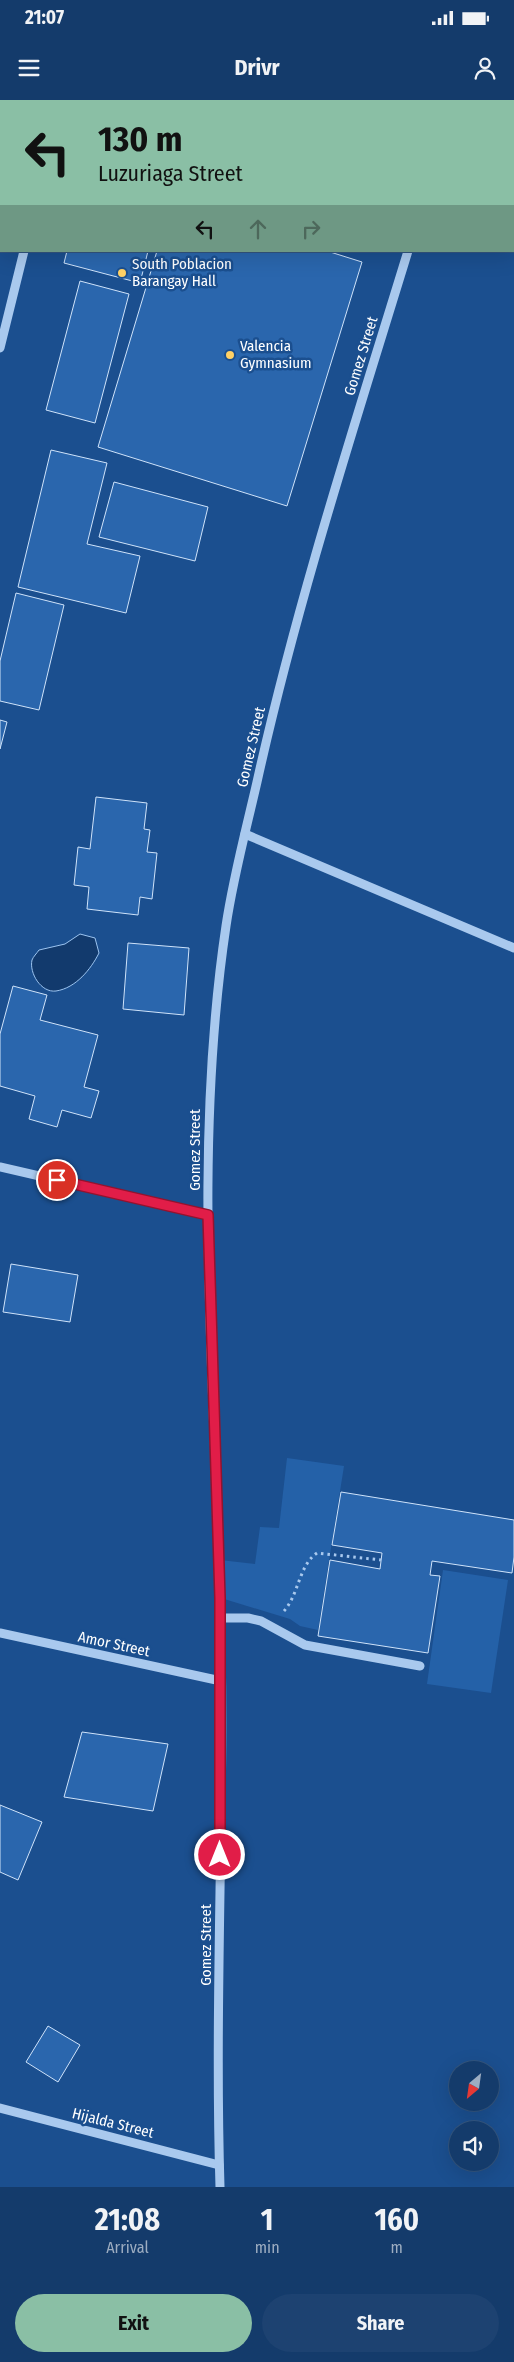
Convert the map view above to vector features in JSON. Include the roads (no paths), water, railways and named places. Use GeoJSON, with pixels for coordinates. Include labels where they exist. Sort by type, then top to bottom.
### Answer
{"type":"FeatureCollection","features":[{"type":"Feature","properties":{"kind":"street"},"geometry":{"type":"LineString","coordinates":[[0,348],[24,252]]}},
{"type":"Feature","properties":{"kind":"street","name":"Gomez Street"},"geometry":{"type":"LineString","coordinates":[[220,2187],[221,1618],[208,1215],[209,1103],[226,926],[272,712],[323,526],[408,252]]}},
{"type":"Feature","properties":{"kind":"street"},"geometry":{"type":"LineString","coordinates":[[245,834],[514,948]]}},
{"type":"Feature","properties":{"kind":"street"},"geometry":{"type":"LineString","coordinates":[[0,1167],[208,1215]]}},
{"type":"Feature","properties":{"kind":"street"},"geometry":{"type":"LineString","coordinates":[[221,1618],[248,1618],[261,1621],[305,1645],[420,1666]]}},
{"type":"Feature","properties":{"kind":"street","name":"Amor Street"},"geometry":{"type":"LineString","coordinates":[[0,1633],[221,1681]]}},
{"type":"Feature","properties":{"kind":"street","name":"Hijalda Street"},"geometry":{"type":"LineString","coordinates":[[0,2108],[219,2164]]}},
{"type":"Feature","properties":{"kind":"place","name":"South Poblacion Barangay Hall"},"geometry":{"type":"Point","coordinates":[122,273]}},
{"type":"Feature","properties":{"kind":"place","name":"Valencia Gymnasium"},"geometry":{"type":"Point","coordinates":[230,355]}}]}
